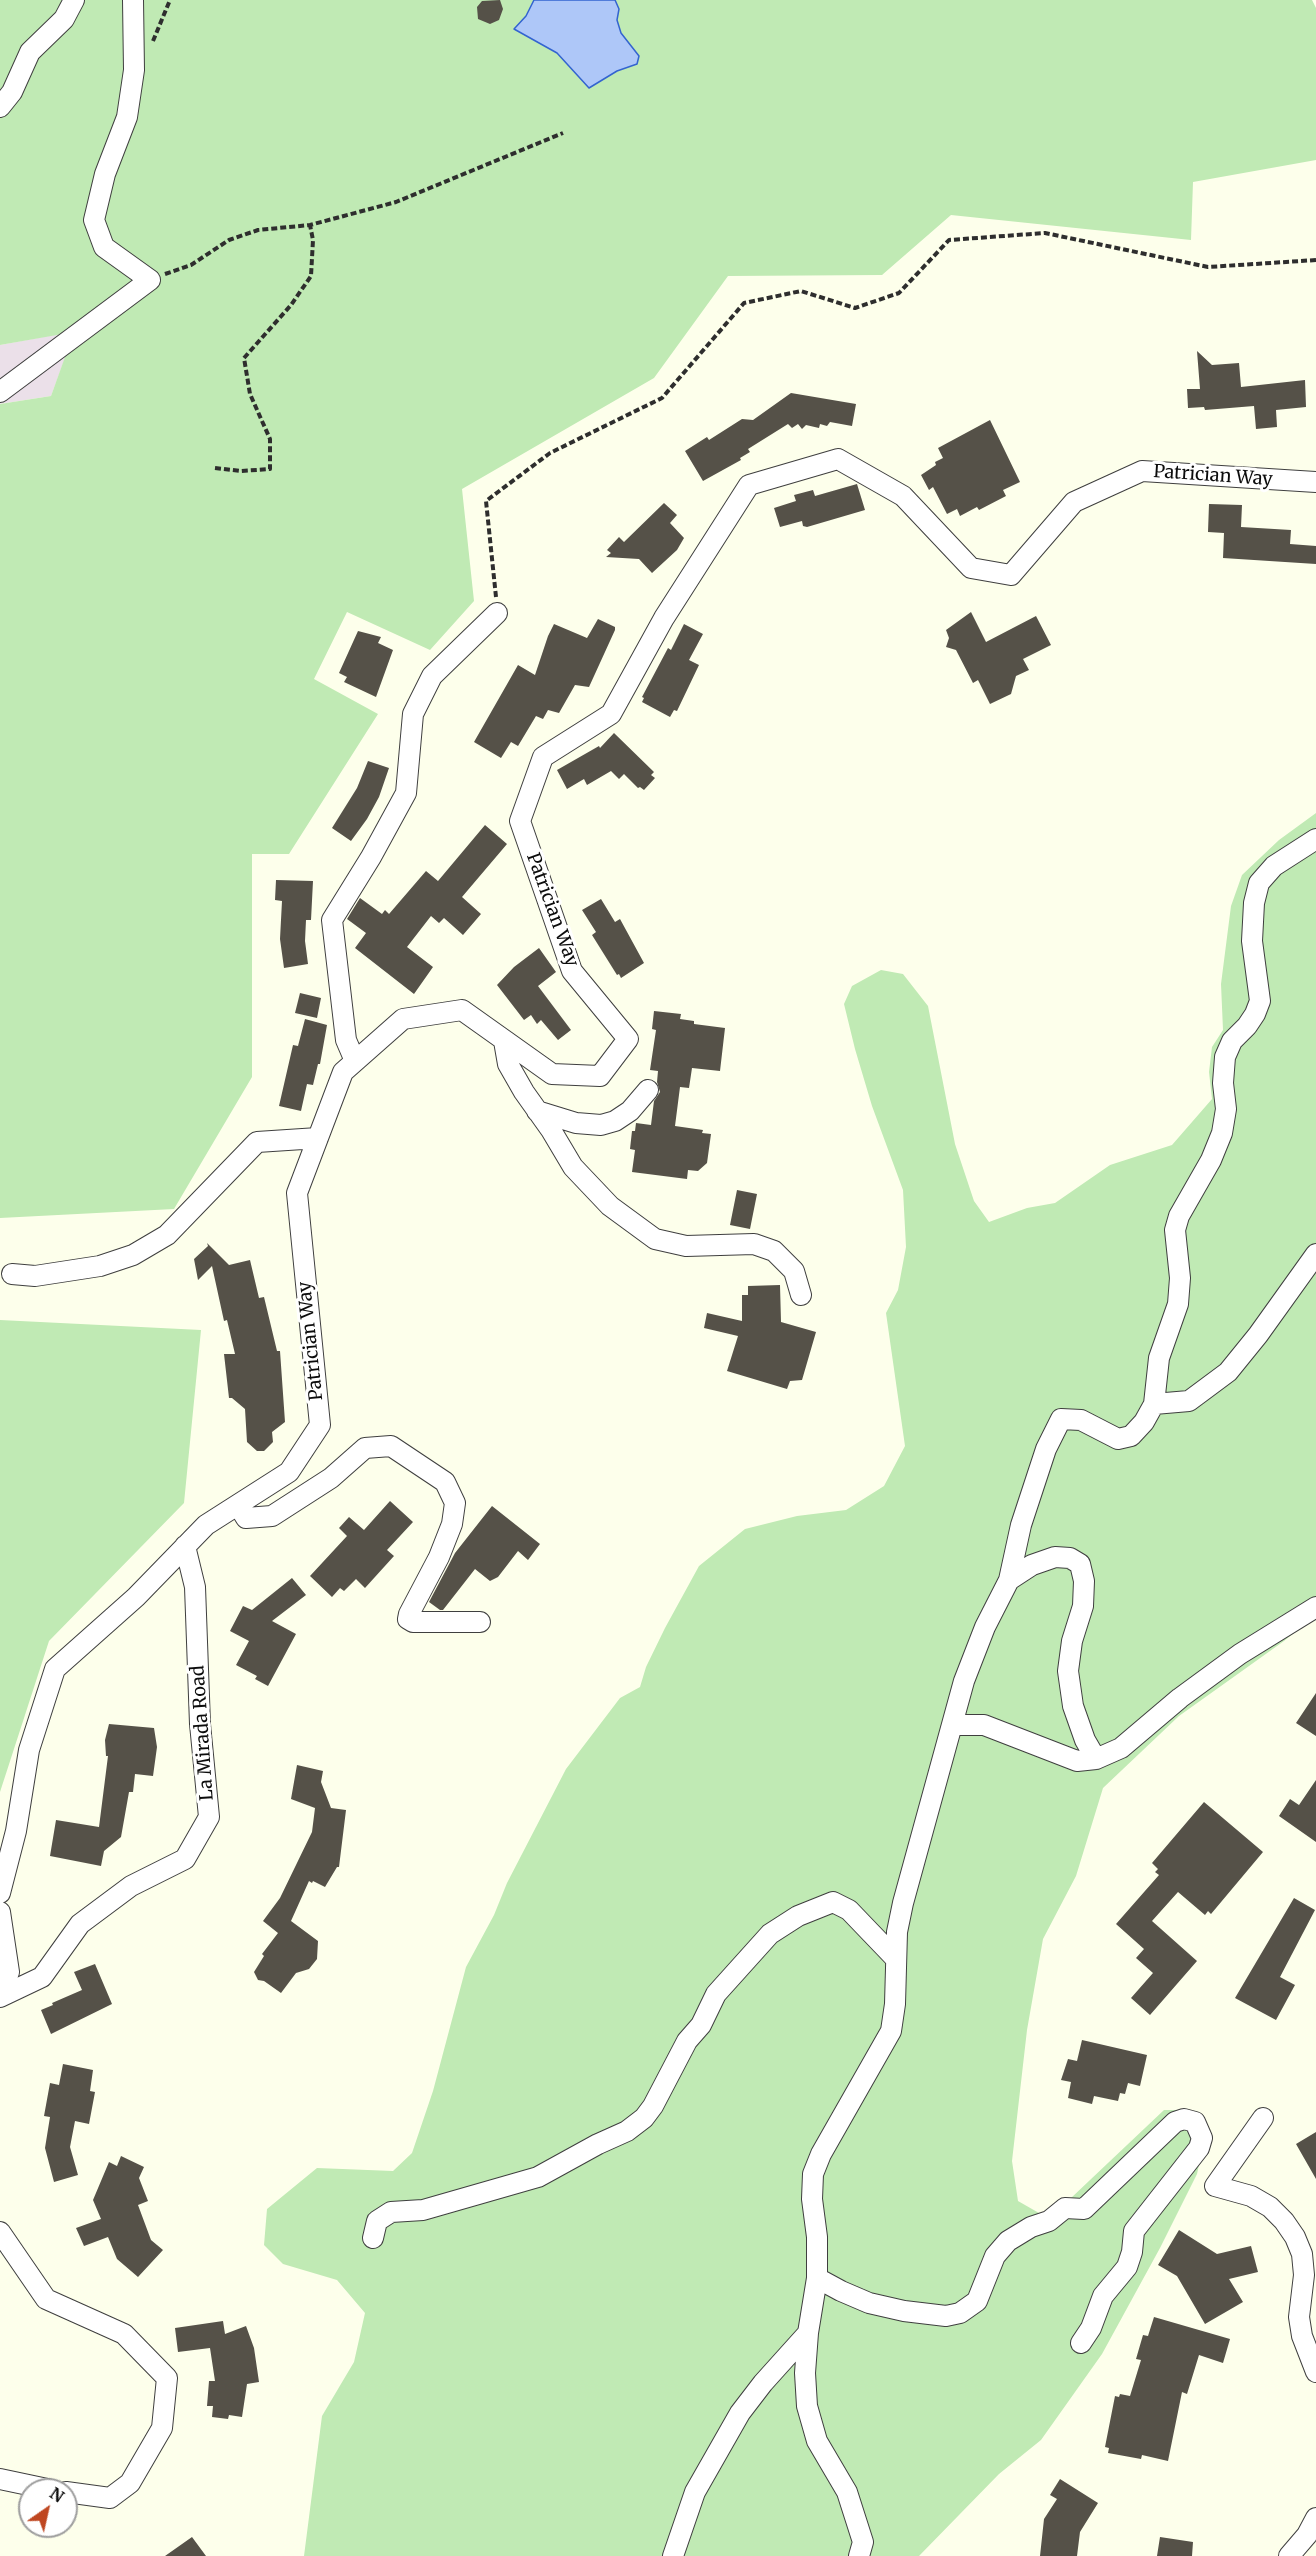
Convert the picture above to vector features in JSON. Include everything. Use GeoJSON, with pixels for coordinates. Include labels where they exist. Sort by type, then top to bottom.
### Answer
{"type":"FeatureCollection","features":[{"type":"Feature","properties":{"kind":"street"},"geometry":{"type":"LineString","coordinates":[[0,107],[12,92],[30,52],[64,19],[74,0]]}},
{"type":"Feature","properties":{"kind":"street"},"geometry":{"type":"LineString","coordinates":[[0,392],[150,280],[104,247],[94,220],[105,174],[127,117],[134,70],[133,0]]}},
{"type":"Feature","properties":{"kind":"street","name":"Patrician Way"},"geometry":{"type":"LineString","coordinates":[[0,1893],[16,1832],[29,1750],[55,1670],[136,1597],[206,1525],[288,1472],[320,1425],[297,1192],[343,1072],[404,1018],[462,1010],[552,1074],[600,1076],[628,1039],[572,971],[520,821],[543,757],[611,714],[664,618],[748,485],[838,459],[903,496],[971,568],[1011,575],[1074,502],[1142,471],[1316,482]]}},
{"type":"Feature","properties":{"kind":"street"},"geometry":{"type":"LineString","coordinates":[[355,1061],[346,1040],[332,920],[371,857],[406,793],[413,714],[432,676],[497,613]]}},
{"type":"Feature","properties":{"kind":"street"},"geometry":{"type":"LineString","coordinates":[[863,2551],[847,2492],[817,2440],[807,2406],[805,2373],[808,2333],[817,2278],[817,2237],[812,2199],[813,2174],[821,2154],[891,2031],[895,2004],[897,1932],[903,1903],[968,1670],[985,1627],[1009,1580],[1024,1514],[1046,1449],[1061,1419],[1081,1420],[1118,1439],[1131,1436],[1144,1422],[1154,1404],[1159,1358],[1178,1304],[1180,1278],[1175,1230],[1179,1216],[1211,1160],[1222,1133],[1226,1109],[1223,1083],[1225,1057],[1232,1041],[1248,1026],[1256,1014],[1260,1001],[1252,942],[1254,903],[1259,883],[1274,866],[1316,839]]}},
{"type":"Feature","properties":{"kind":"street"},"geometry":{"type":"LineString","coordinates":[[504,1041],[508,1064],[537,1111],[573,1167],[610,1206],[655,1239],[686,1246],[754,1244],[774,1251],[794,1271],[801,1295]]}},
{"type":"Feature","properties":{"kind":"street"},"geometry":{"type":"LineString","coordinates":[[537,1111],[576,1123],[601,1125],[615,1121],[630,1111],[648,1090]]}},
{"type":"Feature","properties":{"kind":"street"},"geometry":{"type":"LineString","coordinates":[[12,1274],[35,1276],[57,1273],[100,1266],[133,1255],[167,1235],[257,1142],[318,1138]]}},
{"type":"Feature","properties":{"kind":"street"},"geometry":{"type":"LineString","coordinates":[[1154,1404],[1189,1401],[1228,1372],[1258,1335],[1316,1254]]}},
{"type":"Feature","properties":{"kind":"street"},"geometry":{"type":"LineString","coordinates":[[238,1505],[246,1518],[272,1516],[331,1478],[365,1448],[391,1446],[445,1482],[455,1503],[452,1524],[439,1557],[408,1619],[412,1622],[480,1622]]}},
{"type":"Feature","properties":{"kind":"street","name":"La Mirada Road"},"geometry":{"type":"LineString","coordinates":[[0,1995],[42,1977],[80,1924],[131,1886],[185,1859],[209,1817],[200,1724],[195,1587],[185,1546]]}},
{"type":"Feature","properties":{"kind":"street"},"geometry":{"type":"LineString","coordinates":[[1009,1580],[1032,1565],[1055,1557],[1071,1558],[1080,1564],[1084,1581],[1083,1606],[1072,1641],[1068,1671],[1073,1706],[1085,1740],[1096,1759]]}},
{"type":"Feature","properties":{"kind":"street"},"geometry":{"type":"LineString","coordinates":[[952,1725],[984,1725],[1077,1761],[1096,1759],[1121,1748],[1197,1685],[1240,1654],[1316,1607]]}},
{"type":"Feature","properties":{"kind":"street"},"geometry":{"type":"LineString","coordinates":[[373,2238],[377,2221],[391,2212],[423,2210],[538,2177],[627,2131],[644,2118],[653,2106],[687,2040],[701,2025],[716,1994],[770,1934],[798,1916],[833,1902],[849,1910],[896,1959]]}},
{"type":"Feature","properties":{"kind":"street"},"geometry":{"type":"LineString","coordinates":[[0,1912],[9,1972],[0,1995]]}},
{"type":"Feature","properties":{"kind":"street"},"geometry":{"type":"LineString","coordinates":[[1263,2118],[1215,2186],[1251,2196],[1270,2207],[1284,2220],[1295,2237],[1302,2254],[1304,2275],[1300,2327],[1316,2372]]}},
{"type":"Feature","properties":{"kind":"street"},"geometry":{"type":"LineString","coordinates":[[817,2278],[841,2291],[881,2305],[946,2316],[960,2313],[977,2301],[995,2256],[1008,2241],[1031,2227],[1049,2221],[1065,2208],[1084,2209],[1175,2122],[1184,2119],[1195,2122],[1202,2138],[1199,2148],[1134,2231],[1132,2252],[1127,2267],[1103,2296],[1091,2328],[1081,2343]]}},
{"type":"Feature","properties":{"kind":"street"},"geometry":{"type":"LineString","coordinates":[[0,2232],[46,2299],[124,2334],[167,2378],[162,2428],[130,2483],[110,2498],[78,2494]]}},
{"type":"Feature","properties":{"kind":"street"},"geometry":{"type":"LineString","coordinates":[[673,2556],[695,2492],[740,2413],[763,2383],[808,2333]]}},
{"type":"Feature","properties":{"kind":"street"},"geometry":{"type":"LineString","coordinates":[[0,2479],[18,2483]]}},
{"type":"Feature","properties":{"kind":"street"},"geometry":{"type":"LineString","coordinates":[[1289,2556],[1316,2518]]}},
{"type":"Feature","properties":{"kind":"path"},"geometry":{"type":"LineString","coordinates":[[150,280],[191,265],[229,240],[258,230],[309,225],[396,202],[563,133]]}},
{"type":"Feature","properties":{"kind":"path"},"geometry":{"type":"LineString","coordinates":[[215,468],[241,471],[270,469],[270,439],[250,394],[244,358],[291,305],[311,276],[313,240],[309,225]]}},
{"type":"Feature","properties":{"kind":"path"},"geometry":{"type":"LineString","coordinates":[[497,613],[486,501],[550,453],[662,398],[744,303],[801,291],[855,308],[899,293],[949,240],[1045,233],[1208,267],[1316,260]]}},
{"type":"Feature","properties":{"kind":"shaded area"},"geometry":{"type":"Polygon","coordinates":[[[75,331],[51,396],[0,404],[0,345],[75,331]]]}},
{"type":"Feature","properties":{"kind":"green space"},"geometry":{"type":"Polygon","coordinates":[[[0,0],[1312,0],[1316,8],[1316,160],[1193,182],[1191,240],[951,215],[882,275],[728,276],[654,378],[462,489],[474,601],[430,650],[347,612],[314,679],[378,714],[289,854],[252,854],[252,1077],[174,1209],[0,1218],[0,404],[51,396],[74,332],[0,345],[0,0]]]}},
{"type":"Feature","properties":{"kind":"green space"},"geometry":{"type":"Polygon","coordinates":[[[1316,813],[1316,1615],[1284,1641],[1179,1716],[1103,1788],[1076,1876],[1043,1939],[1027,2030],[1012,2161],[1018,2201],[1046,2217],[1071,2198],[1164,2110],[1191,2110],[1206,2133],[1197,2174],[1160,2248],[1102,2354],[1041,2440],[999,2474],[919,2556],[304,2556],[322,2416],[354,2362],[365,2313],[337,2280],[283,2264],[264,2245],[267,2209],[317,2168],[393,2171],[412,2153],[433,2091],[466,1967],[494,1915],[507,1883],[566,1769],[620,1698],[640,1687],[646,1667],[665,1628],[699,1566],[745,1529],[797,1516],[846,1510],[884,1486],[905,1446],[886,1313],[898,1290],[906,1247],[903,1190],[872,1106],[855,1049],[844,1004],[852,986],[881,970],[903,974],[928,1006],[955,1144],[974,1201],[989,1222],[1027,1208],[1055,1203],[1110,1165],[1172,1145],[1212,1099],[1209,1072],[1212,1047],[1223,1030],[1221,984],[1231,906],[1242,875],[1279,840],[1316,813]]]}},
{"type":"Feature","properties":{"kind":"green space"},"geometry":{"type":"Polygon","coordinates":[[[0,1320],[201,1330],[184,1503],[49,1641],[0,1792],[0,1320]]]}},
{"type":"Feature","properties":{"kind":"water"},"geometry":{"type":"Polygon","coordinates":[[[534,0],[615,0],[619,9],[617,20],[621,33],[639,56],[637,64],[617,71],[589,88],[557,53],[514,29],[526,16],[534,0]]]}},
{"type":"Feature","properties":{"kind":"building"},"geometry":{"type":"Polygon","coordinates":[[[500,0],[503,9],[499,20],[490,24],[478,19],[477,7],[482,1],[500,0]]]}},
{"type":"Feature","properties":{"kind":"building"},"geometry":{"type":"Polygon","coordinates":[[[1197,351],[1212,365],[1239,363],[1241,387],[1305,380],[1306,407],[1276,410],[1277,427],[1256,429],[1254,406],[1205,410],[1204,407],[1188,408],[1187,389],[1200,389],[1197,351]]]}},
{"type":"Feature","properties":{"kind":"building"},"geometry":{"type":"Polygon","coordinates":[[[791,393],[856,404],[852,426],[830,422],[827,426],[820,424],[819,428],[806,425],[802,429],[798,424],[792,428],[788,424],[748,449],[750,452],[740,458],[741,460],[703,481],[685,451],[707,437],[709,440],[742,419],[753,420],[791,393]]]}},
{"type":"Feature","properties":{"kind":"building"},"geometry":{"type":"Polygon","coordinates":[[[990,420],[1020,482],[1003,490],[1006,496],[979,510],[977,507],[960,516],[957,509],[947,514],[933,487],[929,490],[921,475],[943,458],[938,448],[990,420]]]}},
{"type":"Feature","properties":{"kind":"building"},"geometry":{"type":"Polygon","coordinates":[[[857,484],[865,510],[807,527],[803,526],[802,521],[780,527],[774,508],[796,501],[794,495],[813,490],[815,496],[857,484]]]}},
{"type":"Feature","properties":{"kind":"building"},"geometry":{"type":"Polygon","coordinates":[[[664,503],[677,515],[670,523],[684,538],[677,550],[652,573],[639,559],[606,557],[611,553],[607,550],[619,537],[624,542],[664,503]]]}},
{"type":"Feature","properties":{"kind":"building"},"geometry":{"type":"Polygon","coordinates":[[[1209,504],[1242,505],[1241,527],[1291,530],[1290,544],[1316,546],[1316,564],[1223,558],[1224,533],[1208,532],[1209,504]]]}},
{"type":"Feature","properties":{"kind":"building"},"geometry":{"type":"Polygon","coordinates":[[[971,612],[986,642],[1036,616],[1051,645],[1023,659],[1029,670],[1016,676],[1011,694],[990,704],[978,680],[973,683],[956,650],[946,647],[949,638],[946,630],[971,612]]]}},
{"type":"Feature","properties":{"kind":"building"},"geometry":{"type":"Polygon","coordinates":[[[598,619],[615,627],[615,630],[589,687],[575,685],[559,713],[548,710],[543,719],[536,716],[518,746],[511,742],[501,758],[474,742],[518,665],[535,675],[554,624],[587,638],[598,619]]]}},
{"type":"Feature","properties":{"kind":"building"},"geometry":{"type":"Polygon","coordinates":[[[684,624],[703,634],[689,660],[699,665],[677,711],[674,710],[670,717],[642,702],[644,698],[642,697],[668,648],[671,650],[684,624]]]}},
{"type":"Feature","properties":{"kind":"building"},"geometry":{"type":"Polygon","coordinates":[[[358,631],[381,637],[378,643],[393,650],[376,697],[344,682],[347,677],[339,673],[358,631]]]}},
{"type":"Feature","properties":{"kind":"building"},"geometry":{"type":"Polygon","coordinates":[[[614,733],[654,772],[651,775],[655,778],[644,790],[638,788],[624,774],[619,779],[611,771],[587,785],[584,779],[567,789],[557,770],[599,746],[600,748],[614,733]]]}},
{"type":"Feature","properties":{"kind":"building"},"geometry":{"type":"Polygon","coordinates":[[[368,761],[389,768],[379,797],[351,841],[332,828],[357,788],[368,761]]]}},
{"type":"Feature","properties":{"kind":"building"},"geometry":{"type":"Polygon","coordinates":[[[485,825],[507,844],[462,897],[481,914],[463,935],[444,918],[439,923],[431,916],[407,947],[433,967],[414,994],[355,948],[366,933],[347,919],[360,898],[382,914],[385,910],[389,914],[426,871],[438,881],[485,825]]]}},
{"type":"Feature","properties":{"kind":"building"},"geometry":{"type":"Polygon","coordinates":[[[276,880],[313,881],[311,920],[306,920],[305,941],[308,964],[284,968],[280,939],[282,901],[275,900],[276,880]]]}},
{"type":"Feature","properties":{"kind":"building"},"geometry":{"type":"Polygon","coordinates":[[[601,899],[615,922],[620,919],[644,963],[621,978],[592,935],[596,932],[582,910],[601,899]]]}},
{"type":"Feature","properties":{"kind":"building"},"geometry":{"type":"Polygon","coordinates":[[[539,948],[556,972],[538,986],[571,1030],[558,1040],[541,1020],[537,1024],[531,1015],[524,1020],[497,985],[514,967],[539,948]]]}},
{"type":"Feature","properties":{"kind":"building"},"geometry":{"type":"Polygon","coordinates":[[[300,993],[321,998],[317,1018],[295,1013],[300,993]]]}},
{"type":"Feature","properties":{"kind":"building"},"geometry":{"type":"Polygon","coordinates":[[[654,1011],[681,1014],[680,1019],[694,1021],[694,1024],[725,1028],[720,1071],[692,1068],[689,1088],[680,1087],[675,1126],[703,1130],[702,1133],[711,1134],[707,1163],[698,1171],[688,1170],[687,1179],[632,1172],[635,1150],[630,1149],[632,1131],[635,1131],[636,1123],[651,1125],[654,1101],[660,1092],[657,1082],[658,1071],[650,1070],[656,1030],[652,1029],[654,1011]]]}},
{"type":"Feature","properties":{"kind":"building"},"geometry":{"type":"Polygon","coordinates":[[[305,1019],[327,1025],[320,1064],[318,1064],[313,1085],[307,1084],[301,1111],[279,1106],[293,1045],[298,1046],[305,1019]]]}},
{"type":"Feature","properties":{"kind":"building"},"geometry":{"type":"Polygon","coordinates":[[[737,1190],[757,1194],[750,1229],[730,1225],[737,1190]]]}},
{"type":"Feature","properties":{"kind":"building"},"geometry":{"type":"Polygon","coordinates":[[[207,1243],[229,1265],[250,1260],[259,1298],[264,1297],[277,1351],[280,1351],[285,1422],[272,1432],[273,1442],[264,1451],[257,1451],[247,1442],[245,1409],[229,1398],[224,1354],[235,1354],[227,1320],[224,1321],[212,1266],[198,1280],[194,1259],[208,1246],[207,1243]]]}},
{"type":"Feature","properties":{"kind":"building"},"geometry":{"type":"Polygon","coordinates":[[[780,1285],[781,1322],[816,1332],[802,1380],[790,1381],[787,1389],[727,1371],[738,1336],[704,1328],[707,1313],[742,1321],[742,1295],[748,1295],[748,1286],[780,1285]]]}},
{"type":"Feature","properties":{"kind":"building"},"geometry":{"type":"Polygon","coordinates":[[[390,1501],[413,1522],[387,1550],[394,1556],[365,1588],[356,1579],[344,1591],[340,1588],[332,1597],[310,1576],[347,1536],[339,1528],[349,1517],[364,1530],[390,1501]]]}},
{"type":"Feature","properties":{"kind":"building"},"geometry":{"type":"Polygon","coordinates":[[[492,1506],[540,1544],[528,1560],[518,1551],[498,1577],[490,1581],[475,1569],[443,1610],[440,1610],[429,1602],[455,1553],[492,1506]]]}},
{"type":"Feature","properties":{"kind":"building"},"geometry":{"type":"Polygon","coordinates":[[[292,1578],[306,1595],[272,1621],[296,1634],[268,1686],[255,1679],[257,1676],[236,1665],[249,1641],[230,1631],[243,1606],[252,1610],[292,1578]]]}},
{"type":"Feature","properties":{"kind":"building"},"geometry":{"type":"Polygon","coordinates":[[[1316,1693],[1316,1736],[1296,1723],[1316,1693]]]}},
{"type":"Feature","properties":{"kind":"building"},"geometry":{"type":"Polygon","coordinates":[[[109,1724],[154,1728],[157,1747],[153,1776],[135,1774],[133,1792],[129,1792],[121,1837],[104,1851],[101,1866],[50,1856],[56,1820],[99,1827],[108,1756],[106,1756],[105,1740],[109,1724]]]}},
{"type":"Feature","properties":{"kind":"building"},"geometry":{"type":"Polygon","coordinates":[[[297,1765],[323,1771],[321,1782],[331,1808],[346,1810],[339,1867],[325,1887],[309,1881],[291,1921],[318,1941],[317,1959],[309,1969],[296,1973],[281,1993],[264,1981],[258,1980],[254,1972],[264,1956],[262,1954],[278,1933],[263,1921],[280,1898],[312,1832],[315,1808],[291,1799],[297,1765]]]}},
{"type":"Feature","properties":{"kind":"building"},"geometry":{"type":"Polygon","coordinates":[[[1316,1780],[1316,1842],[1279,1816],[1290,1799],[1299,1805],[1316,1780]]]}},
{"type":"Feature","properties":{"kind":"building"},"geometry":{"type":"Polygon","coordinates":[[[1204,1802],[1263,1852],[1211,1914],[1208,1911],[1205,1915],[1178,1892],[1152,1921],[1197,1961],[1150,2015],[1131,1998],[1153,1973],[1136,1958],[1144,1949],[1116,1924],[1159,1875],[1155,1872],[1158,1869],[1152,1863],[1204,1802]]]}},
{"type":"Feature","properties":{"kind":"building"},"geometry":{"type":"Polygon","coordinates":[[[1294,1898],[1315,1910],[1280,1977],[1295,1985],[1276,2020],[1235,1998],[1294,1898]]]}},
{"type":"Feature","properties":{"kind":"building"},"geometry":{"type":"Polygon","coordinates":[[[95,1964],[112,2004],[51,2034],[41,2010],[82,1990],[74,1972],[95,1964]]]}},
{"type":"Feature","properties":{"kind":"building"},"geometry":{"type":"Polygon","coordinates":[[[1082,2040],[1147,2055],[1140,2086],[1128,2083],[1125,2094],[1120,2093],[1118,2101],[1094,2096],[1092,2104],[1068,2098],[1071,2082],[1061,2080],[1068,2059],[1077,2061],[1082,2040]]]}},
{"type":"Feature","properties":{"kind":"building"},"geometry":{"type":"Polygon","coordinates":[[[63,2064],[93,2070],[90,2091],[95,2092],[89,2124],[75,2121],[70,2147],[78,2175],[54,2182],[45,2148],[50,2117],[44,2116],[50,2083],[59,2085],[63,2064]]]}},
{"type":"Feature","properties":{"kind":"building"},"geometry":{"type":"Polygon","coordinates":[[[1316,2132],[1316,2179],[1296,2144],[1316,2132]]]}},
{"type":"Feature","properties":{"kind":"building"},"geometry":{"type":"Polygon","coordinates":[[[121,2156],[144,2167],[139,2178],[148,2201],[138,2205],[151,2240],[163,2250],[138,2277],[117,2259],[108,2237],[84,2246],[76,2228],[101,2219],[93,2200],[109,2162],[117,2166],[121,2156]]]}},
{"type":"Feature","properties":{"kind":"building"},"geometry":{"type":"Polygon","coordinates":[[[1179,2230],[1217,2254],[1251,2246],[1258,2272],[1229,2279],[1243,2302],[1205,2324],[1177,2276],[1158,2265],[1179,2230]]]}},
{"type":"Feature","properties":{"kind":"building"},"geometry":{"type":"Polygon","coordinates":[[[1154,2317],[1230,2339],[1223,2363],[1199,2355],[1187,2394],[1182,2392],[1168,2461],[1142,2455],[1141,2459],[1108,2453],[1109,2448],[1105,2447],[1115,2396],[1119,2397],[1120,2394],[1130,2396],[1141,2360],[1136,2359],[1143,2335],[1148,2336],[1154,2317]]]}},
{"type":"Feature","properties":{"kind":"building"},"geometry":{"type":"Polygon","coordinates":[[[223,2321],[225,2334],[246,2326],[254,2348],[259,2382],[247,2384],[242,2417],[229,2415],[228,2419],[212,2417],[213,2406],[207,2406],[209,2381],[215,2381],[210,2348],[178,2352],[175,2328],[223,2321]]]}},
{"type":"Feature","properties":{"kind":"building"},"geometry":{"type":"Polygon","coordinates":[[[1060,2479],[1098,2503],[1080,2532],[1077,2556],[1040,2556],[1044,2519],[1057,2499],[1050,2495],[1060,2479]]]}},
{"type":"Feature","properties":{"kind":"building"},"geometry":{"type":"Polygon","coordinates":[[[192,2537],[206,2556],[165,2556],[192,2537]]]}},
{"type":"Feature","properties":{"kind":"building"},"geometry":{"type":"Polygon","coordinates":[[[1160,2537],[1193,2542],[1192,2556],[1157,2556],[1160,2537]]]}}]}
